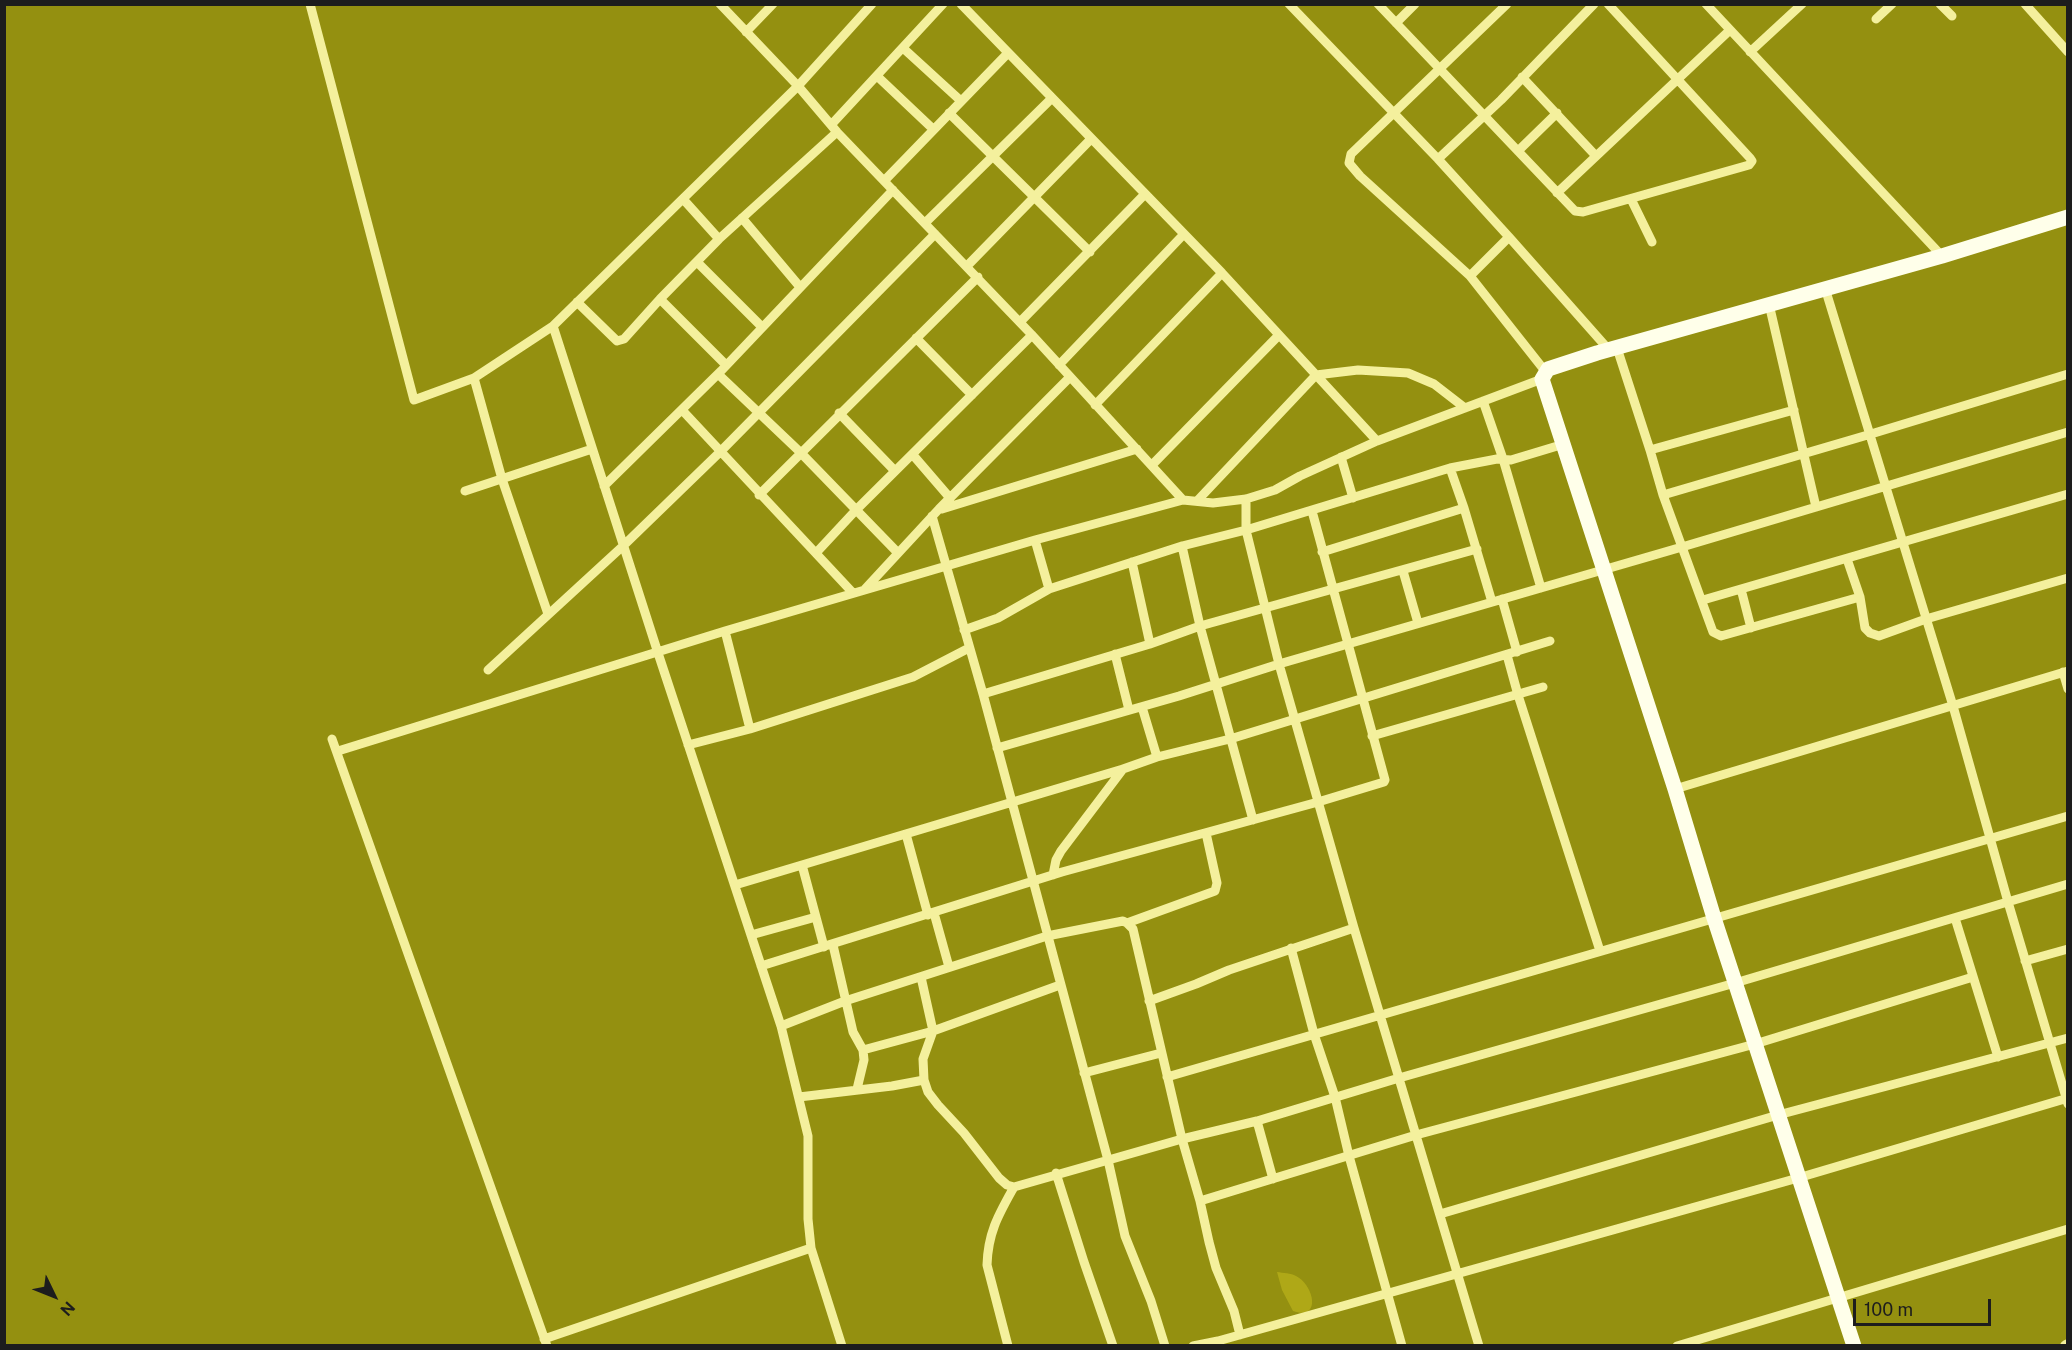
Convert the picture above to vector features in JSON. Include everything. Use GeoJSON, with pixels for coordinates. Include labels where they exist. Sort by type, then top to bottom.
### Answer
{"type":"FeatureCollection","features":[{"type":"Feature","properties":{"kind":"main road"},"geometry":{"type":"LineString","coordinates":[[1854,1346],[1714,918],[1543,375],[1613,349],[1942,256],[2067,217]]}},
{"type":"Feature","properties":{"kind":"street"},"geometry":{"type":"LineString","coordinates":[[310,4],[414,400],[474,378],[553,326],[798,86],[867,6]]}},
{"type":"Feature","properties":{"kind":"street"},"geometry":{"type":"LineString","coordinates":[[720,4],[884,181],[978,277],[1183,500]]}},
{"type":"Feature","properties":{"kind":"street"},"geometry":{"type":"LineString","coordinates":[[746,32],[773,4]]}},
{"type":"Feature","properties":{"kind":"street"},"geometry":{"type":"LineString","coordinates":[[577,302],[617,341],[624,339],[719,239],[834,128],[877,76],[944,4]]}},
{"type":"Feature","properties":{"kind":"street"},"geometry":{"type":"LineString","coordinates":[[962,4],[1222,273],[1377,441]]}},
{"type":"Feature","properties":{"kind":"street"},"geometry":{"type":"LineString","coordinates":[[1378,4],[1557,194],[1571,208],[1581,213],[1746,167],[1752,161],[1608,4]]}},
{"type":"Feature","properties":{"kind":"street"},"geometry":{"type":"LineString","coordinates":[[1396,23],[1415,4]]}},
{"type":"Feature","properties":{"kind":"street"},"geometry":{"type":"LineString","coordinates":[[338,751],[725,631],[1035,540],[1183,500],[1213,503],[1246,499],[1275,490],[1377,441],[1483,401],[1543,375],[1470,276],[1360,176],[1349,163],[1351,154],[1507,4]]}},
{"type":"Feature","properties":{"kind":"street"},"geometry":{"type":"LineString","coordinates":[[1438,159],[1484,117],[1594,4]]}},
{"type":"Feature","properties":{"kind":"street"},"geometry":{"type":"LineString","coordinates":[[1750,52],[1802,4]]}},
{"type":"Feature","properties":{"kind":"street"},"geometry":{"type":"LineString","coordinates":[[1876,19],[1892,4]]}},
{"type":"Feature","properties":{"kind":"street"},"geometry":{"type":"LineString","coordinates":[[1941,4],[1952,16]]}},
{"type":"Feature","properties":{"kind":"street"},"geometry":{"type":"LineString","coordinates":[[1290,5],[1438,159],[1613,349],[1713,632],[1720,636],[1860,597]]}},
{"type":"Feature","properties":{"kind":"street"},"geometry":{"type":"LineString","coordinates":[[2025,5],[2067,48]]}},
{"type":"Feature","properties":{"kind":"street"},"geometry":{"type":"LineString","coordinates":[[1710,6],[1750,52],[1942,256]]}},
{"type":"Feature","properties":{"kind":"street"},"geometry":{"type":"LineString","coordinates":[[1557,194],[1730,30]]}},
{"type":"Feature","properties":{"kind":"street"},"geometry":{"type":"LineString","coordinates":[[903,48],[961,101]]}},
{"type":"Feature","properties":{"kind":"street"},"geometry":{"type":"LineString","coordinates":[[884,181],[1008,53]]}},
{"type":"Feature","properties":{"kind":"street"},"geometry":{"type":"LineString","coordinates":[[877,76],[933,129]]}},
{"type":"Feature","properties":{"kind":"street"},"geometry":{"type":"LineString","coordinates":[[1522,77],[1596,156]]}},
{"type":"Feature","properties":{"kind":"street"},"geometry":{"type":"LineString","coordinates":[[925,223],[1052,98]]}},
{"type":"Feature","properties":{"kind":"street"},"geometry":{"type":"LineString","coordinates":[[949,113],[1090,252]]}},
{"type":"Feature","properties":{"kind":"street"},"geometry":{"type":"LineString","coordinates":[[1518,151],[1557,113]]}},
{"type":"Feature","properties":{"kind":"street"},"geometry":{"type":"LineString","coordinates":[[967,266],[1091,138]]}},
{"type":"Feature","properties":{"kind":"street"},"geometry":{"type":"LineString","coordinates":[[604,486],[718,374],[893,190]]}},
{"type":"Feature","properties":{"kind":"street"},"geometry":{"type":"LineString","coordinates":[[1020,322],[1145,194]]}},
{"type":"Feature","properties":{"kind":"street"},"geometry":{"type":"LineString","coordinates":[[683,199],[719,239]]}},
{"type":"Feature","properties":{"kind":"street"},"geometry":{"type":"LineString","coordinates":[[1631,199],[1653,242]]}},
{"type":"Feature","properties":{"kind":"street"},"geometry":{"type":"LineString","coordinates":[[742,218],[800,287]]}},
{"type":"Feature","properties":{"kind":"street"},"geometry":{"type":"LineString","coordinates":[[488,670],[623,546],[720,452],[935,234]]}},
{"type":"Feature","properties":{"kind":"street"},"geometry":{"type":"LineString","coordinates":[[1059,365],[1184,234]]}},
{"type":"Feature","properties":{"kind":"street"},"geometry":{"type":"LineString","coordinates":[[1470,276],[1509,237]]}},
{"type":"Feature","properties":{"kind":"street"},"geometry":{"type":"LineString","coordinates":[[697,262],[762,327]]}},
{"type":"Feature","properties":{"kind":"street"},"geometry":{"type":"LineString","coordinates":[[1095,405],[1222,273]]}},
{"type":"Feature","properties":{"kind":"street"},"geometry":{"type":"LineString","coordinates":[[759,495],[978,277]]}},
{"type":"Feature","properties":{"kind":"street"},"geometry":{"type":"LineString","coordinates":[[1192,1346],[1240,1335],[2067,1100],[1953,706],[1825,288]]}},
{"type":"Feature","properties":{"kind":"street"},"geometry":{"type":"LineString","coordinates":[[660,299],[726,365]]}},
{"type":"Feature","properties":{"kind":"street"},"geometry":{"type":"LineString","coordinates":[[1769,304],[1816,507]]}},
{"type":"Feature","properties":{"kind":"street"},"geometry":{"type":"LineString","coordinates":[[553,326],[781,1026],[809,1146],[808,1219],[811,1248],[842,1346]]}},
{"type":"Feature","properties":{"kind":"street"},"geometry":{"type":"LineString","coordinates":[[816,553],[856,510],[1032,335]]}},
{"type":"Feature","properties":{"kind":"street"},"geometry":{"type":"LineString","coordinates":[[1152,465],[1279,335]]}},
{"type":"Feature","properties":{"kind":"street"},"geometry":{"type":"LineString","coordinates":[[916,338],[972,395]]}},
{"type":"Feature","properties":{"kind":"street"},"geometry":{"type":"LineString","coordinates":[[1197,501],[1316,375],[1358,369],[1408,373],[1434,384],[1465,408]]}},
{"type":"Feature","properties":{"kind":"street"},"geometry":{"type":"LineString","coordinates":[[718,374],[800,452],[898,553]]}},
{"type":"Feature","properties":{"kind":"street"},"geometry":{"type":"LineString","coordinates":[[1664,495],[2067,374]]}},
{"type":"Feature","properties":{"kind":"street"},"geometry":{"type":"LineString","coordinates":[[865,589],[950,498],[1070,377]]}},
{"type":"Feature","properties":{"kind":"street"},"geometry":{"type":"LineString","coordinates":[[474,378],[502,479],[548,614]]}},
{"type":"Feature","properties":{"kind":"street"},"geometry":{"type":"LineString","coordinates":[[1483,401],[1503,459],[1540,588]]}},
{"type":"Feature","properties":{"kind":"street"},"geometry":{"type":"LineString","coordinates":[[682,410],[853,593]]}},
{"type":"Feature","properties":{"kind":"street"},"geometry":{"type":"LineString","coordinates":[[1650,450],[1794,410]]}},
{"type":"Feature","properties":{"kind":"street"},"geometry":{"type":"LineString","coordinates":[[839,413],[895,471]]}},
{"type":"Feature","properties":{"kind":"street"},"geometry":{"type":"LineString","coordinates":[[997,747],[1065,730],[1279,664],[2067,432]]}},
{"type":"Feature","properties":{"kind":"street"},"geometry":{"type":"LineString","coordinates":[[964,630],[998,618],[1049,589],[1182,546],[1312,511],[1450,468],[1503,459],[1511,460],[1564,444]]}},
{"type":"Feature","properties":{"kind":"street"},"geometry":{"type":"LineString","coordinates":[[465,491],[592,449]]}},
{"type":"Feature","properties":{"kind":"street"},"geometry":{"type":"LineString","coordinates":[[936,513],[1137,449]]}},
{"type":"Feature","properties":{"kind":"street"},"geometry":{"type":"LineString","coordinates":[[913,455],[950,498]]}},
{"type":"Feature","properties":{"kind":"street"},"geometry":{"type":"LineString","coordinates":[[1341,457],[1353,498]]}},
{"type":"Feature","properties":{"kind":"street"},"geometry":{"type":"LineString","coordinates":[[1450,468],[1492,602]]}},
{"type":"Feature","properties":{"kind":"street"},"geometry":{"type":"LineString","coordinates":[[1703,600],[2067,494]]}},
{"type":"Feature","properties":{"kind":"street"},"geometry":{"type":"LineString","coordinates":[[1246,499],[1246,530],[1279,664],[1354,928],[1479,1346]]}},
{"type":"Feature","properties":{"kind":"street"},"geometry":{"type":"LineString","coordinates":[[1322,552],[1464,508]]}},
{"type":"Feature","properties":{"kind":"street"},"geometry":{"type":"LineString","coordinates":[[761,966],[1053,875],[1384,782],[1312,511]]}},
{"type":"Feature","properties":{"kind":"street"},"geometry":{"type":"LineString","coordinates":[[936,513],[946,565],[983,694],[1107,1160],[1125,1236],[1151,1301],[1165,1346]]}},
{"type":"Feature","properties":{"kind":"street"},"geometry":{"type":"LineString","coordinates":[[1035,540],[1049,589]]}},
{"type":"Feature","properties":{"kind":"street"},"geometry":{"type":"LineString","coordinates":[[1182,546],[1200,626],[1253,820]]}},
{"type":"Feature","properties":{"kind":"street"},"geometry":{"type":"LineString","coordinates":[[983,694],[1150,644],[1200,626],[1477,549]]}},
{"type":"Feature","properties":{"kind":"street"},"geometry":{"type":"LineString","coordinates":[[1847,559],[1860,597],[1865,627],[1874,635],[1880,636],[1926,619],[2067,578]]}},
{"type":"Feature","properties":{"kind":"street"},"geometry":{"type":"LineString","coordinates":[[1132,562],[1150,644]]}},
{"type":"Feature","properties":{"kind":"street"},"geometry":{"type":"LineString","coordinates":[[1403,571],[1418,623]]}},
{"type":"Feature","properties":{"kind":"street"},"geometry":{"type":"LineString","coordinates":[[1741,589],[1751,628]]}},
{"type":"Feature","properties":{"kind":"street"},"geometry":{"type":"LineString","coordinates":[[1502,599],[1517,651]]}},
{"type":"Feature","properties":{"kind":"street"},"geometry":{"type":"LineString","coordinates":[[725,631],[750,729]]}},
{"type":"Feature","properties":{"kind":"street"},"geometry":{"type":"LineString","coordinates":[[735,885],[1157,757],[1230,739],[1550,641]]}},
{"type":"Feature","properties":{"kind":"street"},"geometry":{"type":"LineString","coordinates":[[688,745],[750,729],[913,677],[969,648]]}},
{"type":"Feature","properties":{"kind":"street"},"geometry":{"type":"LineString","coordinates":[[1115,654],[1129,710]]}},
{"type":"Feature","properties":{"kind":"street"},"geometry":{"type":"LineString","coordinates":[[1507,655],[1600,951]]}},
{"type":"Feature","properties":{"kind":"street"},"geometry":{"type":"LineString","coordinates":[[1675,789],[2065,672],[2067,689]]}},
{"type":"Feature","properties":{"kind":"street"},"geometry":{"type":"LineString","coordinates":[[1372,736],[1543,687]]}},
{"type":"Feature","properties":{"kind":"street"},"geometry":{"type":"LineString","coordinates":[[1142,707],[1157,757]]}},
{"type":"Feature","properties":{"kind":"street"},"geometry":{"type":"LineString","coordinates":[[332,739],[545,1342],[811,1248]]}},
{"type":"Feature","properties":{"kind":"street"},"geometry":{"type":"LineString","coordinates":[[1053,875],[1056,860],[1061,851],[1123,769]]}},
{"type":"Feature","properties":{"kind":"street"},"geometry":{"type":"LineString","coordinates":[[1167,1077],[2067,816]]}},
{"type":"Feature","properties":{"kind":"street"},"geometry":{"type":"LineString","coordinates":[[1127,923],[1215,891],[1217,883],[1206,833]]}},
{"type":"Feature","properties":{"kind":"street"},"geometry":{"type":"LineString","coordinates":[[906,834],[949,967]]}},
{"type":"Feature","properties":{"kind":"street"},"geometry":{"type":"LineString","coordinates":[[802,865],[816,917],[829,946],[853,1032],[863,1050],[864,1060],[857,1089]]}},
{"type":"Feature","properties":{"kind":"street"},"geometry":{"type":"LineString","coordinates":[[921,976],[933,1031],[923,1059],[924,1080],[928,1092],[999,1178],[1007,1185],[1014,1186],[1182,1139],[1257,1121],[2067,884]]}},
{"type":"Feature","properties":{"kind":"street"},"geometry":{"type":"LineString","coordinates":[[751,935],[816,917]]}},
{"type":"Feature","properties":{"kind":"street"},"geometry":{"type":"LineString","coordinates":[[1955,918],[1998,1057]]}},
{"type":"Feature","properties":{"kind":"street"},"geometry":{"type":"LineString","coordinates":[[781,1026],[845,1001],[1047,936],[1123,921],[1127,923],[1132,929],[1182,1139],[1216,1268],[1234,1311],[1240,1335]]}},
{"type":"Feature","properties":{"kind":"street"},"geometry":{"type":"LineString","coordinates":[[1149,1001],[1291,948],[1354,928]]}},
{"type":"Feature","properties":{"kind":"street"},"geometry":{"type":"LineString","coordinates":[[1291,948],[1314,1034],[1335,1097],[1349,1156],[1402,1346]]}},
{"type":"Feature","properties":{"kind":"street"},"geometry":{"type":"LineString","coordinates":[[2025,961],[2067,949]]}},
{"type":"Feature","properties":{"kind":"street"},"geometry":{"type":"LineString","coordinates":[[1200,1201],[1416,1135],[1755,1044],[1973,977]]}},
{"type":"Feature","properties":{"kind":"street"},"geometry":{"type":"LineString","coordinates":[[863,1050],[933,1031],[1060,985]]}},
{"type":"Feature","properties":{"kind":"street"},"geometry":{"type":"LineString","coordinates":[[1440,1214],[1778,1115],[2067,1038]]}},
{"type":"Feature","properties":{"kind":"street"},"geometry":{"type":"LineString","coordinates":[[1084,1073],[1161,1053]]}},
{"type":"Feature","properties":{"kind":"street"},"geometry":{"type":"LineString","coordinates":[[799,1097],[924,1080]]}},
{"type":"Feature","properties":{"kind":"street"},"geometry":{"type":"LineString","coordinates":[[1257,1121],[1273,1179]]}},
{"type":"Feature","properties":{"kind":"street"},"geometry":{"type":"LineString","coordinates":[[1056,1173],[1113,1346]]}},
{"type":"Feature","properties":{"kind":"street"},"geometry":{"type":"LineString","coordinates":[[1008,1346],[987,1264],[987,1254],[994,1222],[1014,1186]]}},
{"type":"Feature","properties":{"kind":"street"},"geometry":{"type":"LineString","coordinates":[[1677,1346],[2067,1228]]}},
{"type":"Feature","properties":{"kind":"shaded area"},"geometry":{"type":"Polygon","coordinates":[[[1277,1272],[1294,1275],[1302,1280],[1311,1294],[1311,1307],[1308,1311],[1302,1313],[1293,1311],[1282,1290],[1277,1272]]]}}]}
